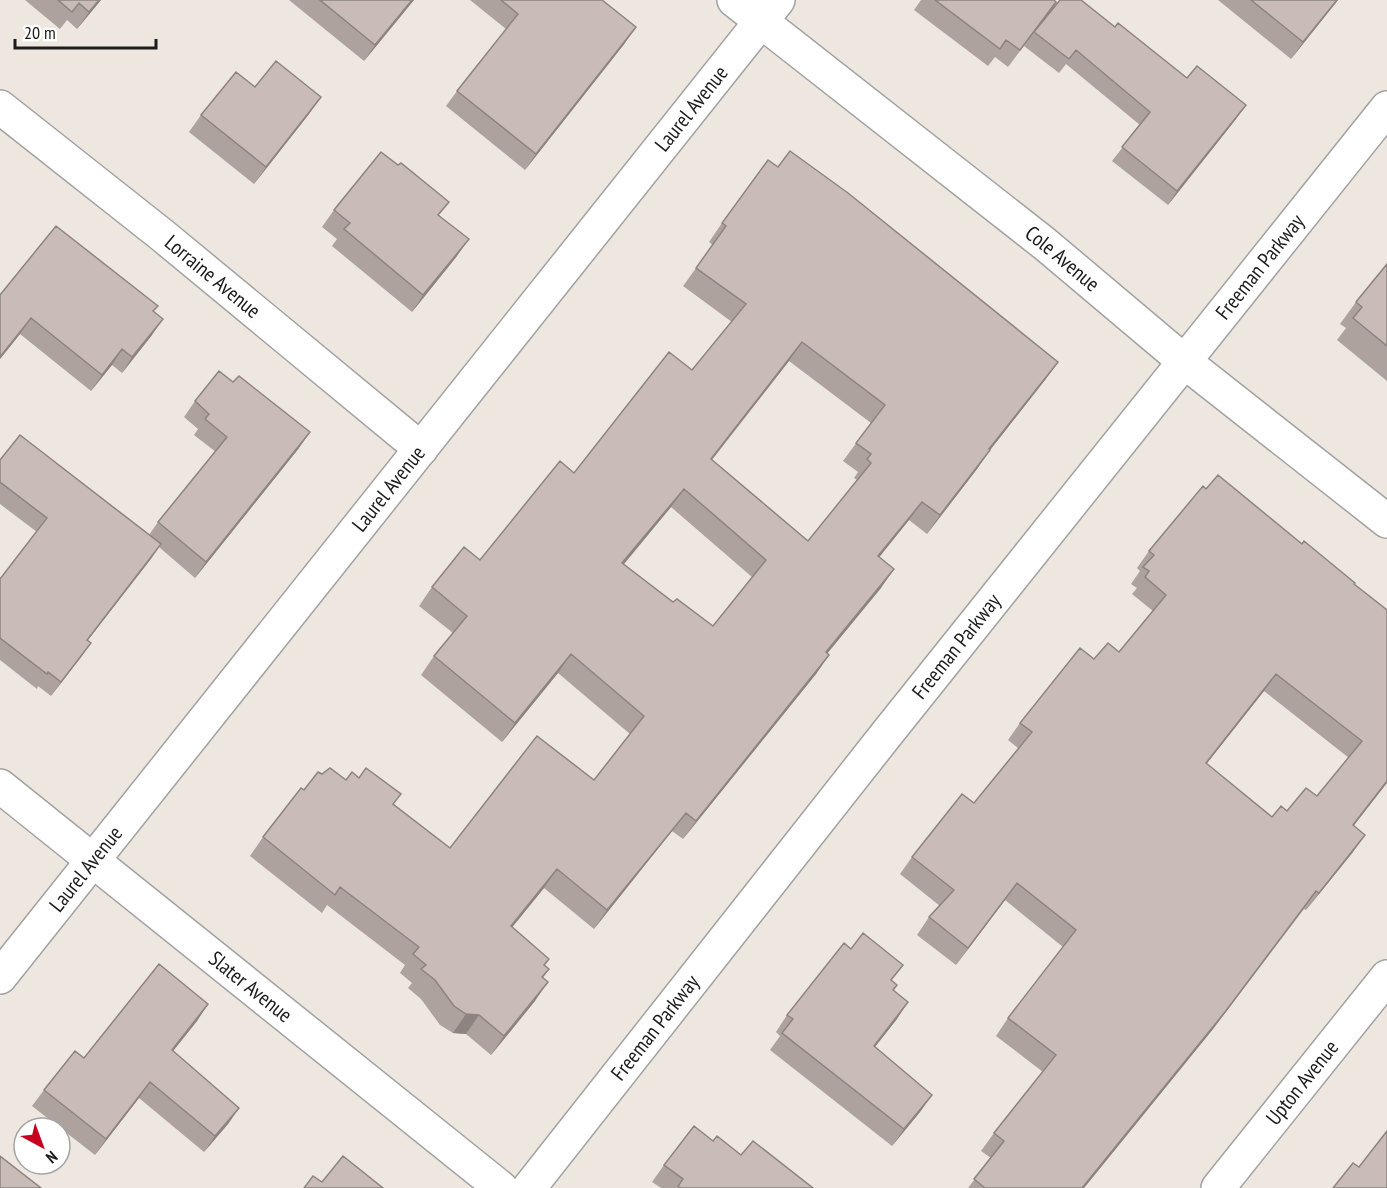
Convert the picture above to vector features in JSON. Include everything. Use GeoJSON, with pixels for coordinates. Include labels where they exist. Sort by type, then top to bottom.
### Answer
{"type":"FeatureCollection","features":[{"type":"Feature","properties":{"kind":"street","name":"Cole Avenue"},"geometry":{"type":"LineString","coordinates":[[734,0],[770,11],[1185,362],[1387,521]]}},
{"type":"Feature","properties":{"kind":"street","name":"Laurel Avenue"},"geometry":{"type":"LineString","coordinates":[[0,977],[770,11]]}},
{"type":"Feature","properties":{"kind":"street","name":"Lorraine Avenue"},"geometry":{"type":"LineString","coordinates":[[0,106],[421,449]]}},
{"type":"Feature","properties":{"kind":"street","name":"Freeman Parkway"},"geometry":{"type":"LineString","coordinates":[[529,1188],[870,755],[1387,108]]}},
{"type":"Feature","properties":{"kind":"street","name":"Slater Avenue"},"geometry":{"type":"LineString","coordinates":[[0,786],[501,1188]]}},
{"type":"Feature","properties":{"kind":"street","name":"Upton Avenue"},"geometry":{"type":"LineString","coordinates":[[1218,1188],[1387,977]]}},
{"type":"Feature","properties":{"kind":"building"},"geometry":{"type":"Polygon","coordinates":[[[58,0],[99,0],[89,12],[79,3],[72,12],[58,0]]]}},
{"type":"Feature","properties":{"kind":"building"},"geometry":{"type":"Polygon","coordinates":[[[320,0],[412,0],[375,45],[320,0]]]}},
{"type":"Feature","properties":{"kind":"building"},"geometry":{"type":"Polygon","coordinates":[[[501,0],[602,0],[636,27],[536,154],[457,91],[518,14],[501,0]]]}},
{"type":"Feature","properties":{"kind":"building"},"geometry":{"type":"Polygon","coordinates":[[[935,0],[1054,0],[1056,2],[1020,50],[1006,40],[1000,49],[935,0]]]}},
{"type":"Feature","properties":{"kind":"building"},"geometry":{"type":"Polygon","coordinates":[[[1060,0],[1081,0],[1115,27],[1118,23],[1187,78],[1197,66],[1246,105],[1177,191],[1122,147],[1150,112],[1076,50],[1069,59],[1034,32],[1060,0]]]}},
{"type":"Feature","properties":{"kind":"building"},"geometry":{"type":"Polygon","coordinates":[[[1251,0],[1337,0],[1303,42],[1251,0]]]}},
{"type":"Feature","properties":{"kind":"building"},"geometry":{"type":"Polygon","coordinates":[[[276,61],[321,97],[266,167],[201,115],[236,72],[255,87],[276,61]]]}},
{"type":"Feature","properties":{"kind":"building"},"geometry":{"type":"Polygon","coordinates":[[[790,151],[848,193],[1058,362],[940,515],[922,502],[878,556],[894,569],[826,652],[829,655],[696,821],[686,813],[607,910],[557,869],[511,926],[549,959],[544,965],[549,969],[542,977],[548,982],[504,1036],[479,1015],[466,1014],[454,1006],[435,980],[421,969],[426,965],[413,954],[419,947],[340,887],[335,895],[263,837],[301,788],[304,790],[318,772],[322,774],[330,768],[346,780],[352,772],[359,778],[366,768],[401,794],[393,804],[450,848],[537,736],[594,780],[644,716],[571,654],[515,723],[434,656],[467,616],[432,587],[464,547],[480,560],[560,461],[574,473],[669,352],[692,370],[746,304],[696,268],[726,226],[722,223],[768,160],[778,167],[790,151]],[[802,342],[711,459],[808,541],[871,463],[867,459],[871,454],[856,443],[885,405],[802,342]],[[684,489],[622,563],[673,602],[677,599],[713,626],[766,560],[684,489]]]}},
{"type":"Feature","properties":{"kind":"building"},"geometry":{"type":"Polygon","coordinates":[[[381,152],[398,165],[401,163],[449,202],[438,215],[469,239],[423,295],[344,229],[350,223],[334,210],[381,152]]]}},
{"type":"Feature","properties":{"kind":"building"},"geometry":{"type":"Polygon","coordinates":[[[56,226],[158,306],[153,311],[163,319],[132,357],[122,349],[102,375],[31,318],[0,357],[0,295],[56,226]]]}},
{"type":"Feature","properties":{"kind":"building"},"geometry":{"type":"Polygon","coordinates":[[[1387,264],[1387,346],[1353,318],[1362,307],[1356,302],[1387,264]]]}},
{"type":"Feature","properties":{"kind":"building"},"geometry":{"type":"Polygon","coordinates":[[[219,371],[233,382],[239,376],[310,432],[206,562],[158,522],[227,437],[205,419],[209,414],[195,401],[219,371]]]}},
{"type":"Feature","properties":{"kind":"building"},"geometry":{"type":"Polygon","coordinates":[[[20,435],[161,544],[87,640],[91,643],[61,682],[0,638],[0,579],[47,518],[0,482],[0,460],[20,435]]]}},
{"type":"Feature","properties":{"kind":"building"},"geometry":{"type":"Polygon","coordinates":[[[1218,475],[1302,544],[1304,541],[1387,610],[1387,781],[1353,825],[1365,835],[1319,893],[1316,891],[1225,1012],[1082,1188],[985,1188],[974,1179],[1004,1141],[994,1133],[1056,1055],[1008,1018],[1076,930],[1017,883],[968,948],[929,917],[954,890],[912,857],[962,794],[974,803],[1032,732],[1020,723],[1080,648],[1094,659],[1108,643],[1119,652],[1166,595],[1145,577],[1149,571],[1143,567],[1154,555],[1149,551],[1203,486],[1206,489],[1218,475]],[[1276,674],[1206,763],[1272,817],[1281,806],[1287,811],[1306,788],[1317,796],[1362,741],[1276,674]]]}},
{"type":"Feature","properties":{"kind":"building"},"geometry":{"type":"Polygon","coordinates":[[[863,933],[903,965],[891,980],[897,985],[893,990],[908,1002],[874,1046],[932,1095],[904,1129],[782,1033],[793,1019],[787,1015],[844,943],[851,949],[863,933]]]}},
{"type":"Feature","properties":{"kind":"building"},"geometry":{"type":"Polygon","coordinates":[[[159,964],[208,1004],[172,1050],[239,1108],[215,1136],[150,1082],[106,1139],[44,1090],[75,1051],[84,1058],[159,964]]]}},
{"type":"Feature","properties":{"kind":"building"},"geometry":{"type":"Polygon","coordinates":[[[694,1126],[713,1141],[717,1136],[741,1155],[753,1141],[813,1188],[681,1188],[678,1186],[683,1179],[664,1165],[694,1126]]]}},
{"type":"Feature","properties":{"kind":"building"},"geometry":{"type":"Polygon","coordinates":[[[1387,1131],[1387,1188],[1333,1188],[1353,1163],[1359,1167],[1387,1131]]]}},
{"type":"Feature","properties":{"kind":"building"},"geometry":{"type":"Polygon","coordinates":[[[0,1156],[12,1165],[12,1176],[26,1176],[41,1188],[0,1188],[0,1156]]]}},
{"type":"Feature","properties":{"kind":"building"},"geometry":{"type":"Polygon","coordinates":[[[343,1156],[383,1188],[304,1188],[313,1176],[322,1182],[343,1156]]]}}]}
